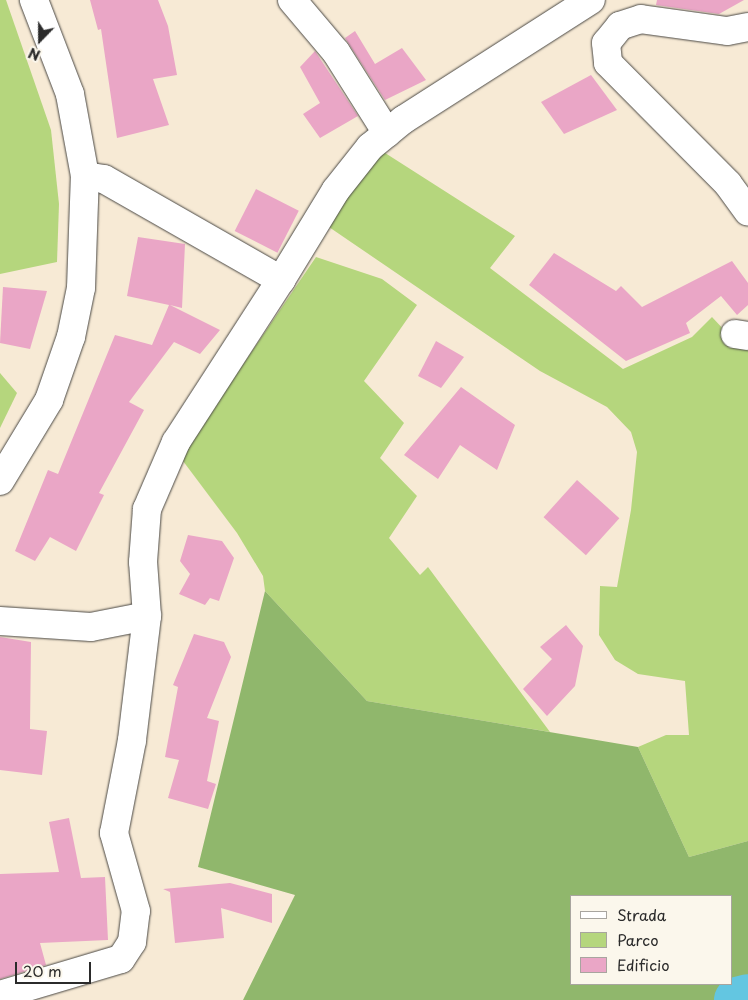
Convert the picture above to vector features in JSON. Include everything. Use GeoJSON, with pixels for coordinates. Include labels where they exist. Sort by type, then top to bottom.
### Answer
{"type":"FeatureCollection","features":[{"type":"Feature","properties":{"kind":"street"},"geometry":{"type":"LineString","coordinates":[[0,481],[49,400],[71,337],[81,288],[85,176],[70,94],[34,0]]}},
{"type":"Feature","properties":{"kind":"street"},"geometry":{"type":"LineString","coordinates":[[292,0],[336,52],[387,133]]}},
{"type":"Feature","properties":{"kind":"street"},"geometry":{"type":"LineString","coordinates":[[0,995],[121,959],[132,942],[136,912],[114,833],[132,740],[147,616],[143,562],[147,509],[176,442],[281,280],[336,190],[387,133],[591,0]]}},
{"type":"Feature","properties":{"kind":"street"},"geometry":{"type":"LineString","coordinates":[[748,27],[727,31],[641,19],[620,26],[606,43],[608,63],[728,184],[748,212]]}},
{"type":"Feature","properties":{"kind":"street"},"geometry":{"type":"LineString","coordinates":[[85,176],[104,178],[281,280]]}},
{"type":"Feature","properties":{"kind":"street"},"geometry":{"type":"LineString","coordinates":[[0,621],[91,627],[147,616]]}},
{"type":"Feature","properties":{"kind":"green space"},"geometry":{"type":"Polygon","coordinates":[[[0,0],[6,0],[51,130],[59,204],[57,262],[0,274],[0,0]]]}},
{"type":"Feature","properties":{"kind":"green space"},"geometry":{"type":"Polygon","coordinates":[[[382,151],[515,236],[490,268],[623,369],[692,337],[712,317],[741,348],[748,349],[748,841],[689,857],[638,747],[666,735],[689,735],[685,681],[638,674],[615,660],[599,635],[600,586],[617,587],[631,510],[637,452],[631,432],[607,407],[540,371],[326,225],[382,151]]]}},
{"type":"Feature","properties":{"kind":"green space"},"geometry":{"type":"Polygon","coordinates":[[[316,257],[382,279],[417,305],[364,381],[404,423],[380,458],[417,496],[389,538],[420,575],[428,567],[550,732],[367,701],[265,591],[263,576],[237,533],[180,457],[316,257]]]}},
{"type":"Feature","properties":{"kind":"green space"},"geometry":{"type":"Polygon","coordinates":[[[0,373],[17,393],[0,428],[0,373]]]}},
{"type":"Feature","properties":{"kind":"green space"},"geometry":{"type":"Polygon","coordinates":[[[265,591],[367,701],[638,747],[689,857],[748,841],[748,1000],[243,1000],[295,895],[198,867],[265,591]]]}},
{"type":"Feature","properties":{"kind":"building"},"geometry":{"type":"Polygon","coordinates":[[[90,0],[158,0],[168,26],[177,75],[153,79],[169,125],[117,138],[101,29],[98,30],[90,0]]]}},
{"type":"Feature","properties":{"kind":"building"},"geometry":{"type":"Polygon","coordinates":[[[657,0],[744,0],[719,14],[656,5],[657,0]]]}},
{"type":"Feature","properties":{"kind":"building"},"geometry":{"type":"Polygon","coordinates":[[[355,31],[375,64],[402,48],[426,80],[385,100],[345,38],[355,31]]]}},
{"type":"Feature","properties":{"kind":"building"},"geometry":{"type":"Polygon","coordinates":[[[315,51],[358,116],[320,138],[303,114],[320,103],[300,67],[315,51]]]}},
{"type":"Feature","properties":{"kind":"building"},"geometry":{"type":"Polygon","coordinates":[[[591,75],[617,110],[564,134],[541,102],[591,75]]]}},
{"type":"Feature","properties":{"kind":"building"},"geometry":{"type":"Polygon","coordinates":[[[256,189],[299,211],[277,253],[235,231],[256,189]]]}},
{"type":"Feature","properties":{"kind":"building"},"geometry":{"type":"Polygon","coordinates":[[[138,237],[185,244],[182,308],[170,305],[220,330],[200,354],[174,342],[129,402],[144,410],[99,493],[104,495],[76,551],[50,537],[35,561],[15,551],[48,470],[58,474],[115,335],[152,345],[169,305],[127,296],[138,237]]]}},
{"type":"Feature","properties":{"kind":"building"},"geometry":{"type":"Polygon","coordinates":[[[554,253],[616,291],[621,286],[642,307],[732,261],[748,283],[748,305],[737,315],[721,296],[686,323],[690,333],[626,361],[529,285],[554,253]]]}},
{"type":"Feature","properties":{"kind":"building"},"geometry":{"type":"Polygon","coordinates":[[[3,287],[47,291],[30,349],[0,343],[3,287]]]}},
{"type":"Feature","properties":{"kind":"building"},"geometry":{"type":"Polygon","coordinates":[[[436,341],[464,357],[441,388],[418,376],[436,341]]]}},
{"type":"Feature","properties":{"kind":"building"},"geometry":{"type":"Polygon","coordinates":[[[461,387],[515,425],[497,470],[460,445],[438,479],[404,455],[461,387]]]}},
{"type":"Feature","properties":{"kind":"building"},"geometry":{"type":"Polygon","coordinates":[[[577,480],[619,518],[586,555],[544,517],[577,480]]]}},
{"type":"Feature","properties":{"kind":"building"},"geometry":{"type":"Polygon","coordinates":[[[188,535],[222,541],[234,558],[219,601],[210,598],[205,605],[179,594],[190,574],[180,561],[188,535]]]}},
{"type":"Feature","properties":{"kind":"building"},"geometry":{"type":"Polygon","coordinates":[[[566,625],[583,646],[575,686],[547,716],[523,689],[552,659],[540,647],[566,625]]]}},
{"type":"Feature","properties":{"kind":"building"},"geometry":{"type":"Polygon","coordinates":[[[194,634],[224,642],[231,657],[207,718],[219,721],[207,781],[216,784],[208,809],[168,798],[179,760],[165,757],[178,687],[173,685],[194,634]]]}},
{"type":"Feature","properties":{"kind":"building"},"geometry":{"type":"Polygon","coordinates":[[[0,637],[31,642],[30,729],[47,731],[42,775],[0,770],[0,637]]]}},
{"type":"Feature","properties":{"kind":"building"},"geometry":{"type":"Polygon","coordinates":[[[69,818],[81,878],[105,877],[108,940],[40,943],[46,965],[0,979],[0,874],[59,872],[49,822],[69,818]]]}},
{"type":"Feature","properties":{"kind":"building"},"geometry":{"type":"Polygon","coordinates":[[[230,883],[272,894],[272,923],[221,908],[224,938],[175,943],[170,892],[163,889],[230,883]]]}},
{"type":"Feature","properties":{"kind":"waterway"},"geometry":{"type":"LineString","coordinates":[[737,1000],[748,997]]}}]}
